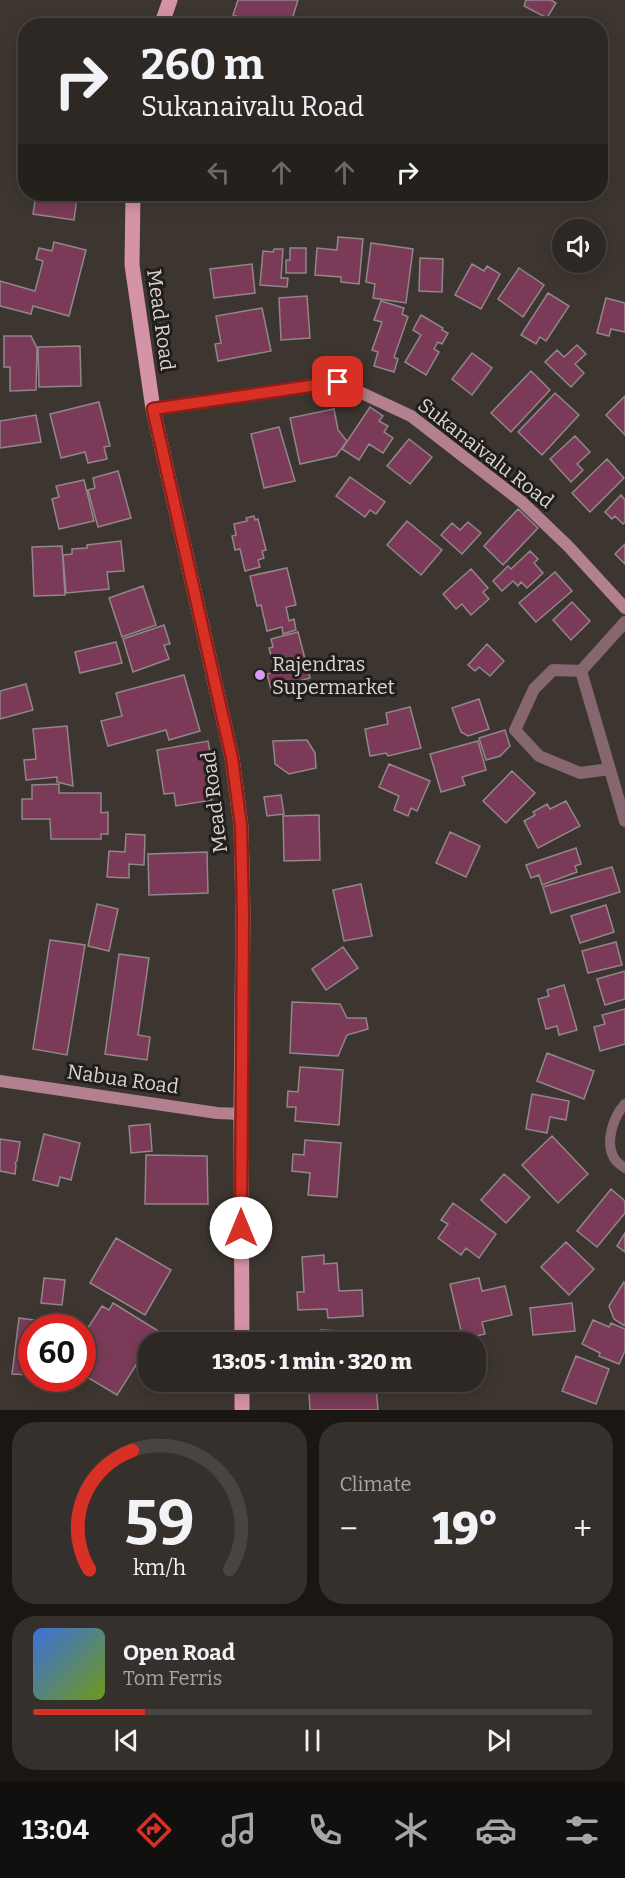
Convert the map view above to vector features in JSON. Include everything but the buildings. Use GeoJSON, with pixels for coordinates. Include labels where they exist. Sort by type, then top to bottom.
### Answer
{"type":"FeatureCollection","features":[{"type":"Feature","properties":{"kind":"main road"},"geometry":{"type":"LineString","coordinates":[[164,18],[170,0]]}},
{"type":"Feature","properties":{"kind":"main road","name":"Mead Road"},"geometry":{"type":"LineString","coordinates":[[133,201],[132,265],[153,409],[232,758],[241,826],[243,914],[242,1332]]}},
{"type":"Feature","properties":{"kind":"main road","name":"Sukanaivalu Road"},"geometry":{"type":"LineString","coordinates":[[153,409],[338,382],[411,416],[522,502],[568,546],[625,608]]}},
{"type":"Feature","properties":{"kind":"main road","name":"Nabua Road"},"geometry":{"type":"LineString","coordinates":[[0,1080],[217,1113],[241,1114]]}},
{"type":"Feature","properties":{"kind":"main road"},"geometry":{"type":"LineString","coordinates":[[242,1392],[242,1410]]}},
{"type":"Feature","properties":{"kind":"street"},"geometry":{"type":"LineString","coordinates":[[581,671],[625,622]]}},
{"type":"Feature","properties":{"kind":"street"},"geometry":{"type":"LineString","coordinates":[[581,671],[553,669],[534,689],[516,730],[539,756],[580,773],[610,769]]}},
{"type":"Feature","properties":{"kind":"street"},"geometry":{"type":"LineString","coordinates":[[581,671],[625,821]]}},
{"type":"Feature","properties":{"kind":"lane"},"geometry":{"type":"LineString","coordinates":[[625,1104],[618,1111],[609,1136],[614,1158],[625,1168]]}},
{"type":"Feature","properties":{"kind":"place","name":"Rajendras Supermarket"},"geometry":{"type":"Point","coordinates":[260,675]}},
{"type":"Feature","properties":{"kind":"route"},"geometry":{"type":"LineString","coordinates":[[241,1228],[243,914],[241,826],[232,758],[153,409],[338,382]]}}]}
